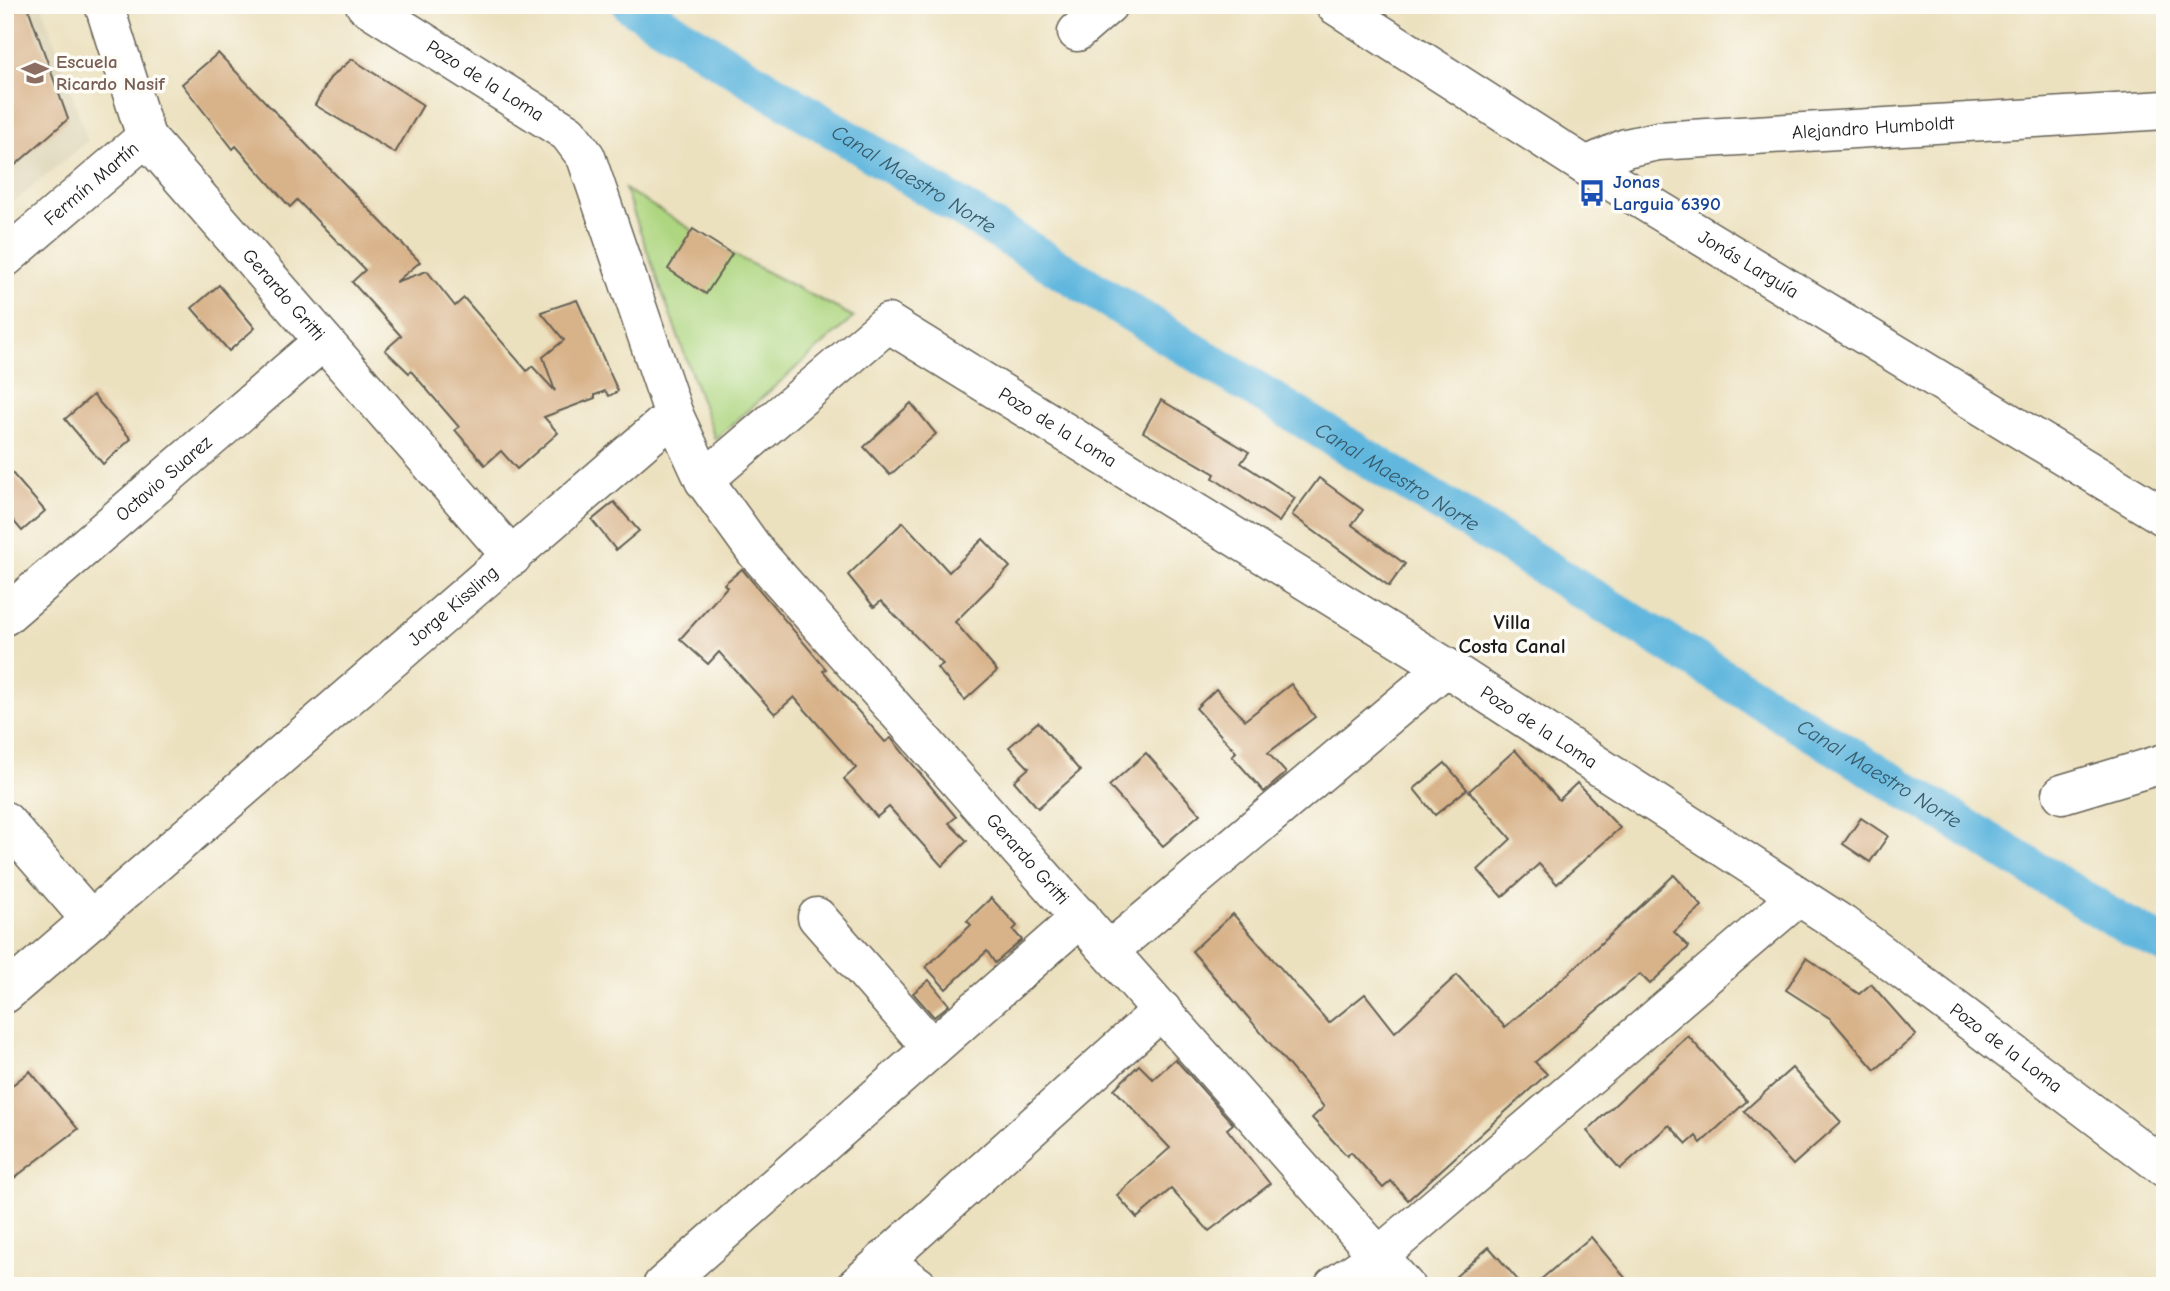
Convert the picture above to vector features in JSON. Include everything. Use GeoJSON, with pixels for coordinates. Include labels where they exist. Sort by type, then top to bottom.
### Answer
{"type":"FeatureCollection","features":[{"type":"Feature","properties":{"kind":"street","name":"Gerardo Gritti"},"geometry":{"type":"LineString","coordinates":[[104,5],[146,137],[512,557]]}},
{"type":"Feature","properties":{"kind":"street","name":"Pozo de la Loma"},"geometry":{"type":"LineString","coordinates":[[365,5],[568,133],[586,157],[674,415]]}},
{"type":"Feature","properties":{"kind":"street"},"geometry":{"type":"LineString","coordinates":[[1077,32],[1108,5]]}},
{"type":"Feature","properties":{"kind":"street","name":"Jonás Larguía"},"geometry":{"type":"LineString","coordinates":[[1335,5],[1586,166],[2165,517]]}},
{"type":"Feature","properties":{"kind":"street","name":"Alejandro Humboldt"},"geometry":{"type":"LineString","coordinates":[[1586,166],[1626,148],[1658,141],[2165,110]]}},
{"type":"Feature","properties":{"kind":"street","name":"Fermín Martín"},"geometry":{"type":"LineString","coordinates":[[5,258],[146,137]]}},
{"type":"Feature","properties":{"kind":"street","name":"Pozo de la Loma"},"geometry":{"type":"LineString","coordinates":[[704,480],[888,323],[1446,667],[1843,925],[2165,1168]]}},
{"type":"Feature","properties":{"kind":"street","name":"Octavio Suarez"},"geometry":{"type":"LineString","coordinates":[[5,616],[323,341]]}},
{"type":"Feature","properties":{"kind":"street","name":"Gerardo Gritti"},"geometry":{"type":"LineString","coordinates":[[674,415],[704,480],[756,552],[1405,1286]]}},
{"type":"Feature","properties":{"kind":"street","name":"Jorge Kissling"},"geometry":{"type":"LineString","coordinates":[[5,994],[674,415]]}},
{"type":"Feature","properties":{"kind":"street"},"geometry":{"type":"LineString","coordinates":[[1110,950],[1446,667]]}},
{"type":"Feature","properties":{"kind":"street"},"geometry":{"type":"LineString","coordinates":[[2062,794],[2165,763]]}},
{"type":"Feature","properties":{"kind":"street"},"geometry":{"type":"LineString","coordinates":[[5,821],[91,920]]}},
{"type":"Feature","properties":{"kind":"street"},"geometry":{"type":"LineString","coordinates":[[1334,1286],[1378,1256],[1798,897]]}},
{"type":"Feature","properties":{"kind":"street"},"geometry":{"type":"LineString","coordinates":[[817,917],[932,1048]]}},
{"type":"Feature","properties":{"kind":"street"},"geometry":{"type":"LineString","coordinates":[[662,1286],[1081,917]]}},
{"type":"Feature","properties":{"kind":"street"},"geometry":{"type":"LineString","coordinates":[[869,1273],[1162,1010]]}},
{"type":"Feature","properties":{"kind":"street"},"geometry":{"type":"LineString","coordinates":[[869,1273],[918,1286]]}},
{"type":"Feature","properties":{"kind":"shaded area","name":"Escuela Ricardo Nasif"},"geometry":{"type":"Polygon","coordinates":[[[5,5],[42,5],[88,141],[5,209],[5,5]]]}},
{"type":"Feature","properties":{"kind":"green space"},"geometry":{"type":"Polygon","coordinates":[[[625,189],[732,254],[854,317],[715,439],[625,189]]]}},
{"type":"Feature","properties":{"kind":"building"},"geometry":{"type":"Polygon","coordinates":[[[22,5],[27,5],[68,119],[5,174],[5,19],[22,5]]]}},
{"type":"Feature","properties":{"kind":"building"},"geometry":{"type":"Polygon","coordinates":[[[218,53],[420,262],[396,282],[427,271],[455,306],[464,298],[527,371],[532,366],[555,391],[543,357],[564,340],[541,312],[577,300],[618,391],[609,396],[605,391],[595,395],[595,398],[544,417],[558,433],[517,469],[501,451],[485,465],[455,430],[459,427],[411,371],[409,373],[385,350],[401,336],[352,282],[365,270],[297,200],[290,207],[236,146],[233,149],[182,84],[218,53]]]}},
{"type":"Feature","properties":{"kind":"building"},"geometry":{"type":"Polygon","coordinates":[[[352,59],[423,105],[395,153],[315,105],[330,78],[352,59]]]}},
{"type":"Feature","properties":{"kind":"building"},"geometry":{"type":"Polygon","coordinates":[[[693,229],[732,254],[706,294],[668,269],[693,229]]]}},
{"type":"Feature","properties":{"kind":"building"},"geometry":{"type":"Polygon","coordinates":[[[219,285],[255,328],[229,351],[192,308],[219,285]]]}},
{"type":"Feature","properties":{"kind":"building"},"geometry":{"type":"Polygon","coordinates":[[[93,395],[131,439],[103,464],[65,419],[93,395]]]}},
{"type":"Feature","properties":{"kind":"building"},"geometry":{"type":"Polygon","coordinates":[[[1161,400],[1249,452],[1241,463],[1295,498],[1279,522],[1213,478],[1215,474],[1143,432],[1161,400]]]}},
{"type":"Feature","properties":{"kind":"building"},"geometry":{"type":"Polygon","coordinates":[[[911,403],[936,434],[890,475],[864,447],[911,403]]]}},
{"type":"Feature","properties":{"kind":"building"},"geometry":{"type":"Polygon","coordinates":[[[5,465],[45,511],[22,531],[5,511],[5,465]]]}},
{"type":"Feature","properties":{"kind":"building"},"geometry":{"type":"Polygon","coordinates":[[[1319,478],[1363,510],[1352,525],[1405,564],[1389,586],[1292,515],[1319,478]]]}},
{"type":"Feature","properties":{"kind":"building"},"geometry":{"type":"Polygon","coordinates":[[[614,502],[639,531],[616,550],[592,520],[614,502]]]}},
{"type":"Feature","properties":{"kind":"building"},"geometry":{"type":"Polygon","coordinates":[[[903,522],[949,572],[983,539],[1010,567],[955,622],[997,671],[965,700],[937,668],[943,664],[881,601],[874,607],[848,575],[903,522]]]}},
{"type":"Feature","properties":{"kind":"building"},"geometry":{"type":"Polygon","coordinates":[[[742,569],[826,669],[823,671],[885,742],[891,738],[956,817],[949,823],[967,841],[942,866],[889,807],[877,817],[844,779],[856,768],[794,697],[775,714],[719,652],[708,664],[680,639],[727,587],[724,584],[742,569]]]}},
{"type":"Feature","properties":{"kind":"building"},"geometry":{"type":"Polygon","coordinates":[[[1291,684],[1315,717],[1268,753],[1286,773],[1264,792],[1232,756],[1236,752],[1196,708],[1216,689],[1245,720],[1291,684]]]}},
{"type":"Feature","properties":{"kind":"building"},"geometry":{"type":"Polygon","coordinates":[[[1038,722],[1080,771],[1038,808],[1014,781],[1029,768],[1009,747],[1038,722]]]}},
{"type":"Feature","properties":{"kind":"building"},"geometry":{"type":"Polygon","coordinates":[[[1515,750],[1559,800],[1577,783],[1620,828],[1557,884],[1539,864],[1502,897],[1478,870],[1511,839],[1469,791],[1515,750]]]}},
{"type":"Feature","properties":{"kind":"building"},"geometry":{"type":"Polygon","coordinates":[[[1146,753],[1200,814],[1163,846],[1109,786],[1146,753]]]}},
{"type":"Feature","properties":{"kind":"building"},"geometry":{"type":"Polygon","coordinates":[[[1445,763],[1467,789],[1435,815],[1414,789],[1445,763]]]}},
{"type":"Feature","properties":{"kind":"building"},"geometry":{"type":"Polygon","coordinates":[[[1861,818],[1888,836],[1870,862],[1843,844],[1861,818]]]}},
{"type":"Feature","properties":{"kind":"building"},"geometry":{"type":"Polygon","coordinates":[[[1674,875],[1702,906],[1674,932],[1689,947],[1650,984],[1640,974],[1535,1062],[1547,1074],[1408,1200],[1391,1181],[1383,1188],[1351,1152],[1347,1156],[1312,1118],[1324,1107],[1192,951],[1233,914],[1329,1023],[1365,994],[1395,1032],[1457,975],[1505,1027],[1568,974],[1674,875]]]}},
{"type":"Feature","properties":{"kind":"building"},"geometry":{"type":"Polygon","coordinates":[[[991,898],[1017,926],[1013,930],[1022,940],[995,963],[987,951],[946,989],[926,967],[971,925],[967,921],[991,898]]]}},
{"type":"Feature","properties":{"kind":"building"},"geometry":{"type":"Polygon","coordinates":[[[1806,958],[1859,994],[1871,984],[1916,1035],[1875,1070],[1831,1019],[1786,990],[1806,958]]]}},
{"type":"Feature","properties":{"kind":"building"},"geometry":{"type":"Polygon","coordinates":[[[929,980],[949,1005],[934,1017],[913,993],[929,980]]]}},
{"type":"Feature","properties":{"kind":"building"},"geometry":{"type":"Polygon","coordinates":[[[1688,1036],[1747,1101],[1701,1143],[1696,1136],[1687,1144],[1669,1125],[1620,1169],[1587,1131],[1688,1036]]]}},
{"type":"Feature","properties":{"kind":"building"},"geometry":{"type":"Polygon","coordinates":[[[1175,1059],[1233,1124],[1227,1129],[1270,1184],[1209,1231],[1171,1189],[1137,1218],[1117,1195],[1170,1148],[1114,1089],[1139,1065],[1153,1079],[1175,1059]]]}},
{"type":"Feature","properties":{"kind":"building"},"geometry":{"type":"Polygon","coordinates":[[[1792,1068],[1841,1122],[1793,1165],[1744,1111],[1792,1068]]]}},
{"type":"Feature","properties":{"kind":"building"},"geometry":{"type":"Polygon","coordinates":[[[30,1071],[78,1129],[5,1185],[5,1091],[30,1071]]]}},
{"type":"Feature","properties":{"kind":"building"},"geometry":{"type":"Polygon","coordinates":[[[1591,1237],[1632,1286],[1533,1286],[1591,1237]]]}},
{"type":"Feature","properties":{"kind":"building"},"geometry":{"type":"Polygon","coordinates":[[[1489,1247],[1523,1286],[1445,1286],[1489,1247]]]}},
{"type":"Feature","properties":{"kind":"waterway","name":"Canal Maestro Norte"},"geometry":{"type":"LineString","coordinates":[[631,5],[2117,920],[2165,945]]}},
{"type":"Feature","properties":{"kind":"place","name":"Escuela Ricardo Nasif"},"geometry":{"type":"Point","coordinates":[35,73]}},
{"type":"Feature","properties":{"kind":"place","name":"Jonas Larguia 6390"},"geometry":{"type":"Point","coordinates":[1592,193]}},
{"type":"Feature","properties":{"kind":"district","name":"Villa Costa Canal"},"geometry":{"type":"Point","coordinates":[1512,634]}}]}
